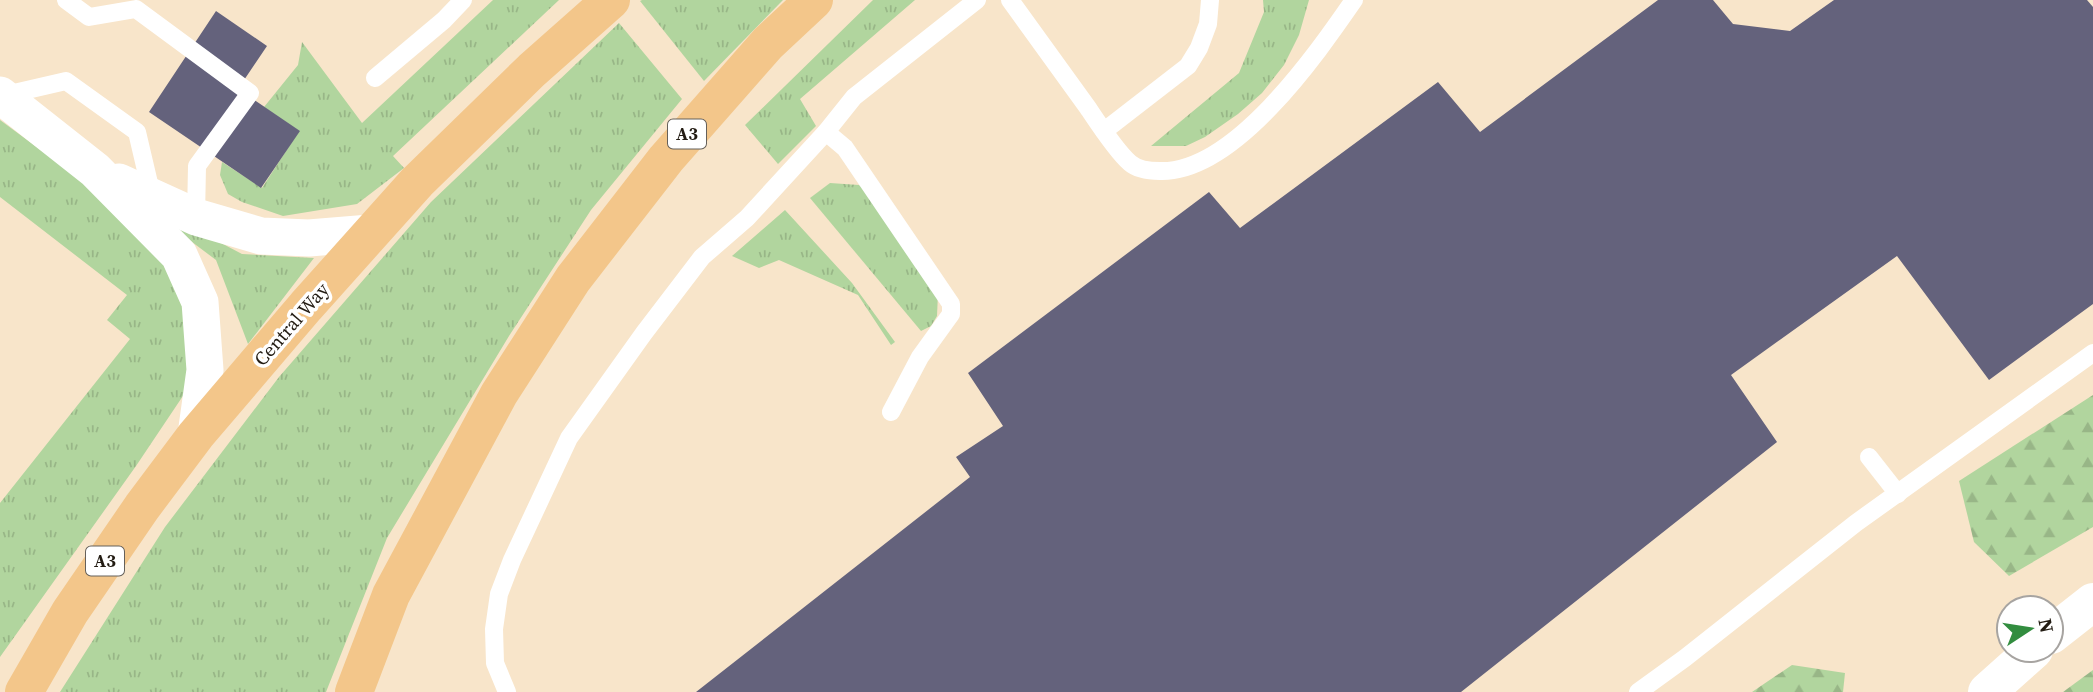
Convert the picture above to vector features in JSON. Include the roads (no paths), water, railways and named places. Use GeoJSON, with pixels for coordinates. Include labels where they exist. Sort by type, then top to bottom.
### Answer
{"type":"FeatureCollection","features":[{"type":"Feature","properties":{"kind":"highway","name":"Central Way"},"geometry":{"type":"LineString","coordinates":[[24,692],[70,612],[195,435],[417,182],[532,70],[611,0]]}},
{"type":"Feature","properties":{"kind":"highway","name":"A3"},"geometry":{"type":"LineString","coordinates":[[354,692],[391,595],[499,394],[573,279],[666,159],[768,43],[814,0]]}},
{"type":"Feature","properties":{"kind":"street"},"geometry":{"type":"LineString","coordinates":[[0,95],[95,170],[179,256],[200,302],[205,370],[195,435]]}},
{"type":"Feature","properties":{"kind":"street"},"geometry":{"type":"LineString","coordinates":[[95,170],[195,217],[261,236],[309,238],[370,233]]}},
{"type":"Feature","properties":{"kind":"street"},"geometry":{"type":"LineString","coordinates":[[2065,624],[2093,602]]}},
{"type":"Feature","properties":{"kind":"street"},"geometry":{"type":"LineString","coordinates":[[1987,692],[2018,664]]}},
{"type":"Feature","properties":{"kind":"lane"},"geometry":{"type":"LineString","coordinates":[[66,0],[89,17],[136,9],[250,93],[197,166],[195,217]]}},
{"type":"Feature","properties":{"kind":"lane"},"geometry":{"type":"LineString","coordinates":[[375,78],[444,20],[463,0]]}},
{"type":"Feature","properties":{"kind":"lane"},"geometry":{"type":"LineString","coordinates":[[507,692],[495,663],[494,629],[499,594],[569,438],[702,257],[747,218],[826,132],[854,97],[977,0]]}},
{"type":"Feature","properties":{"kind":"lane"},"geometry":{"type":"LineString","coordinates":[[1010,0],[1104,131],[1131,164],[1149,171],[1172,172],[1215,155],[1274,104],[1354,0]]}},
{"type":"Feature","properties":{"kind":"lane"},"geometry":{"type":"LineString","coordinates":[[1104,131],[1188,66],[1199,48],[1208,24],[1210,0]]}},
{"type":"Feature","properties":{"kind":"lane"},"geometry":{"type":"LineString","coordinates":[[0,95],[66,81],[137,132],[153,198]]}},
{"type":"Feature","properties":{"kind":"lane"},"geometry":{"type":"LineString","coordinates":[[826,132],[845,148],[951,304],[951,314],[919,357],[891,412]]}},
{"type":"Feature","properties":{"kind":"lane"},"geometry":{"type":"LineString","coordinates":[[1638,692],[1856,523],[2093,353]]}},
{"type":"Feature","properties":{"kind":"lane"},"geometry":{"type":"LineString","coordinates":[[1869,457],[1898,494]]}}]}
